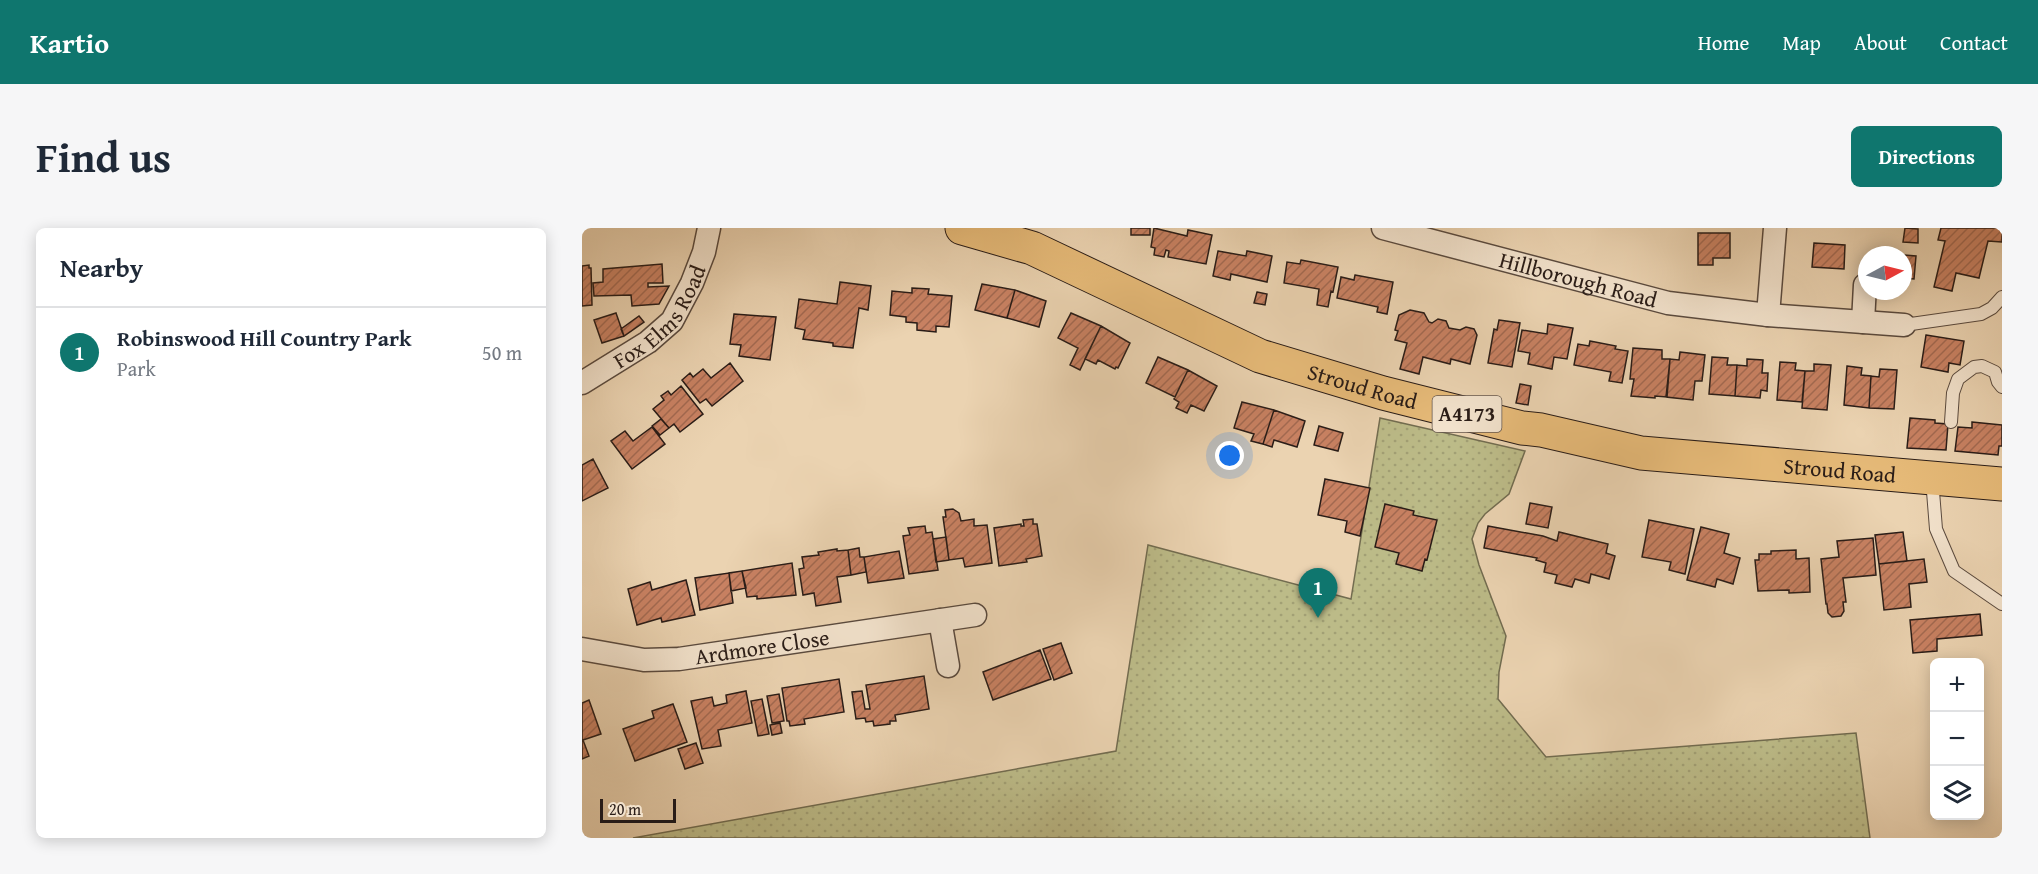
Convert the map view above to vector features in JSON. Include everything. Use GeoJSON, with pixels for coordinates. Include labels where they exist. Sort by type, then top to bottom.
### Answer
{"type":"FeatureCollection","features":[{"type":"Feature","properties":{"kind":"main road","name":"Stroud Road"},"geometry":{"type":"LineString","coordinates":[[962,228],[1032,248],[1260,356],[1383,393],[1522,428],[1541,430],[1641,453],[2002,484]]}},
{"type":"Feature","properties":{"kind":"street","name":"Fox Elms Road"},"geometry":{"type":"LineString","coordinates":[[582,383],[648,342],[672,321],[704,252],[709,228]]}},
{"type":"Feature","properties":{"kind":"street","name":"Hillborough Road"},"geometry":{"type":"LineString","coordinates":[[1383,228],[1668,303],[1768,315],[1904,325]]}},
{"type":"Feature","properties":{"kind":"street"},"geometry":{"type":"LineString","coordinates":[[1768,315],[1775,228]]}},
{"type":"Feature","properties":{"kind":"street"},"geometry":{"type":"LineString","coordinates":[[1863,321],[1864,300]]}},
{"type":"Feature","properties":{"kind":"street","name":"Ardmore Close"},"geometry":{"type":"LineString","coordinates":[[582,649],[644,660],[679,659],[975,615]]}},
{"type":"Feature","properties":{"kind":"street"},"geometry":{"type":"LineString","coordinates":[[940,620],[948,666]]}},
{"type":"Feature","properties":{"kind":"lane"},"geometry":{"type":"LineString","coordinates":[[1904,325],[1981,314],[1992,308],[2002,297]]}},
{"type":"Feature","properties":{"kind":"lane"},"geometry":{"type":"LineString","coordinates":[[1951,422],[1953,393],[1958,379],[1974,367],[1982,366],[1995,372],[2002,387]]}},
{"type":"Feature","properties":{"kind":"lane"},"geometry":{"type":"LineString","coordinates":[[1932,478],[1936,529],[1954,571],[2002,604]]}},
{"type":"Feature","properties":{"kind":"shaded area"},"geometry":{"type":"Polygon","coordinates":[[[1380,418],[1525,451],[1509,494],[1485,514],[1478,523],[1472,539],[1479,565],[1506,636],[1499,672],[1498,699],[1546,757],[1856,733],[1870,838],[633,838],[1116,751],[1148,545],[1351,599],[1380,418]]]}},
{"type":"Feature","properties":{"kind":"building"},"geometry":{"type":"Polygon","coordinates":[[[1131,228],[1150,228],[1150,235],[1131,235],[1131,228]]]}},
{"type":"Feature","properties":{"kind":"building"},"geometry":{"type":"Polygon","coordinates":[[[1154,228],[1187,236],[1188,230],[1212,235],[1206,264],[1168,257],[1169,251],[1166,250],[1164,257],[1154,255],[1155,248],[1151,247],[1154,228]]]}},
{"type":"Feature","properties":{"kind":"building"},"geometry":{"type":"Polygon","coordinates":[[[1905,228],[1918,229],[1918,243],[1903,242],[1905,228]]]}},
{"type":"Feature","properties":{"kind":"building"},"geometry":{"type":"Polygon","coordinates":[[[1941,228],[2002,228],[2002,242],[1988,241],[1979,278],[1956,273],[1952,291],[1934,287],[1945,241],[1938,240],[1941,228]]]}},
{"type":"Feature","properties":{"kind":"building"},"geometry":{"type":"Polygon","coordinates":[[[1698,233],[1730,233],[1730,258],[1713,258],[1713,265],[1698,265],[1698,233]]]}},
{"type":"Feature","properties":{"kind":"building"},"geometry":{"type":"Polygon","coordinates":[[[1814,243],[1845,245],[1844,269],[1812,267],[1814,243]]]}},
{"type":"Feature","properties":{"kind":"building"},"geometry":{"type":"Polygon","coordinates":[[[1218,251],[1246,256],[1247,251],[1272,256],[1267,282],[1231,274],[1230,280],[1213,276],[1218,251]]]}},
{"type":"Feature","properties":{"kind":"building"},"geometry":{"type":"Polygon","coordinates":[[[1912,256],[1916,256],[1914,279],[1912,279],[1912,256]]]}},
{"type":"Feature","properties":{"kind":"building"},"geometry":{"type":"Polygon","coordinates":[[[1301,260],[1338,267],[1328,307],[1317,305],[1319,289],[1284,283],[1287,262],[1300,264],[1301,260]]]}},
{"type":"Feature","properties":{"kind":"building"},"geometry":{"type":"Polygon","coordinates":[[[662,264],[663,283],[648,283],[648,287],[669,286],[659,304],[632,306],[631,295],[594,296],[593,283],[603,282],[603,269],[662,264]]]}},
{"type":"Feature","properties":{"kind":"building"},"geometry":{"type":"Polygon","coordinates":[[[589,265],[592,305],[582,306],[582,266],[589,265]]]}},
{"type":"Feature","properties":{"kind":"building"},"geometry":{"type":"Polygon","coordinates":[[[1355,275],[1393,282],[1387,314],[1377,312],[1378,307],[1337,298],[1341,277],[1354,280],[1355,275]]]}},
{"type":"Feature","properties":{"kind":"building"},"geometry":{"type":"Polygon","coordinates":[[[840,282],[871,286],[868,310],[859,308],[853,348],[803,339],[805,330],[795,328],[799,299],[837,304],[840,282]]]}},
{"type":"Feature","properties":{"kind":"building"},"geometry":{"type":"Polygon","coordinates":[[[982,284],[1015,290],[1007,318],[975,310],[982,284]]]}},
{"type":"Feature","properties":{"kind":"building"},"geometry":{"type":"Polygon","coordinates":[[[912,288],[929,289],[928,294],[952,296],[949,327],[936,326],[936,332],[917,330],[917,323],[906,322],[906,317],[890,315],[892,291],[912,293],[912,288]]]}},
{"type":"Feature","properties":{"kind":"building"},"geometry":{"type":"Polygon","coordinates":[[[1015,290],[1046,301],[1039,327],[1007,318],[1015,290]]]}},
{"type":"Feature","properties":{"kind":"building"},"geometry":{"type":"Polygon","coordinates":[[[1257,292],[1267,294],[1265,305],[1254,303],[1257,292]]]}},
{"type":"Feature","properties":{"kind":"building"},"geometry":{"type":"Polygon","coordinates":[[[1410,310],[1424,313],[1432,323],[1438,319],[1446,321],[1449,328],[1474,329],[1477,335],[1470,364],[1451,359],[1450,364],[1423,357],[1419,374],[1400,369],[1407,343],[1395,340],[1398,331],[1395,330],[1399,315],[1410,310]]]}},
{"type":"Feature","properties":{"kind":"building"},"geometry":{"type":"Polygon","coordinates":[[[616,313],[624,336],[602,343],[594,320],[616,313]]]}},
{"type":"Feature","properties":{"kind":"building"},"geometry":{"type":"Polygon","coordinates":[[[1071,313],[1101,326],[1080,370],[1070,365],[1078,348],[1058,338],[1071,313]]]}},
{"type":"Feature","properties":{"kind":"building"},"geometry":{"type":"Polygon","coordinates":[[[734,314],[776,317],[770,360],[739,356],[741,345],[730,344],[734,314]]]}},
{"type":"Feature","properties":{"kind":"building"},"geometry":{"type":"Polygon","coordinates":[[[639,316],[644,322],[624,336],[621,329],[639,316]]]}},
{"type":"Feature","properties":{"kind":"building"},"geometry":{"type":"Polygon","coordinates":[[[1499,320],[1520,323],[1512,367],[1488,363],[1494,329],[1497,330],[1499,320]]]}},
{"type":"Feature","properties":{"kind":"building"},"geometry":{"type":"Polygon","coordinates":[[[1548,324],[1573,328],[1567,359],[1554,357],[1552,369],[1528,364],[1530,353],[1518,351],[1522,330],[1547,334],[1548,324]]]}},
{"type":"Feature","properties":{"kind":"building"},"geometry":{"type":"Polygon","coordinates":[[[1101,326],[1130,343],[1118,368],[1115,369],[1098,360],[1096,364],[1085,359],[1101,326]]]}},
{"type":"Feature","properties":{"kind":"building"},"geometry":{"type":"Polygon","coordinates":[[[1926,335],[1964,341],[1960,365],[1949,363],[1948,372],[1921,367],[1926,335]]]}},
{"type":"Feature","properties":{"kind":"building"},"geometry":{"type":"Polygon","coordinates":[[[1590,341],[1628,351],[1622,383],[1609,381],[1611,372],[1574,365],[1578,344],[1589,346],[1590,341]]]}},
{"type":"Feature","properties":{"kind":"building"},"geometry":{"type":"Polygon","coordinates":[[[1633,348],[1662,350],[1662,359],[1670,359],[1667,397],[1631,396],[1634,379],[1630,379],[1633,348]]]}},
{"type":"Feature","properties":{"kind":"building"},"geometry":{"type":"Polygon","coordinates":[[[1680,352],[1705,355],[1702,381],[1695,381],[1693,400],[1666,397],[1670,359],[1679,360],[1680,352]]]}},
{"type":"Feature","properties":{"kind":"building"},"geometry":{"type":"Polygon","coordinates":[[[1158,357],[1188,370],[1175,397],[1146,383],[1158,357]]]}},
{"type":"Feature","properties":{"kind":"building"},"geometry":{"type":"Polygon","coordinates":[[[1712,357],[1728,358],[1727,365],[1737,365],[1735,396],[1709,394],[1712,357]]]}},
{"type":"Feature","properties":{"kind":"building"},"geometry":{"type":"Polygon","coordinates":[[[1747,359],[1763,360],[1762,373],[1768,373],[1767,391],[1761,390],[1760,398],[1735,396],[1737,365],[1747,366],[1747,359]]]}},
{"type":"Feature","properties":{"kind":"building"},"geometry":{"type":"Polygon","coordinates":[[[1780,362],[1796,363],[1795,370],[1805,371],[1802,402],[1777,400],[1780,362]]]}},
{"type":"Feature","properties":{"kind":"building"},"geometry":{"type":"Polygon","coordinates":[[[730,363],[743,381],[712,406],[706,399],[700,403],[682,380],[690,373],[693,377],[703,369],[711,378],[730,363]]]}},
{"type":"Feature","properties":{"kind":"building"},"geometry":{"type":"Polygon","coordinates":[[[1814,364],[1831,365],[1827,410],[1802,408],[1805,371],[1814,371],[1814,364]]]}},
{"type":"Feature","properties":{"kind":"building"},"geometry":{"type":"Polygon","coordinates":[[[1847,366],[1862,368],[1861,375],[1871,376],[1869,408],[1844,405],[1847,366]]]}},
{"type":"Feature","properties":{"kind":"building"},"geometry":{"type":"Polygon","coordinates":[[[1880,369],[1897,370],[1894,409],[1869,408],[1871,376],[1879,377],[1880,369]]]}},
{"type":"Feature","properties":{"kind":"building"},"geometry":{"type":"Polygon","coordinates":[[[1188,370],[1217,386],[1204,411],[1191,405],[1187,413],[1176,408],[1179,402],[1174,399],[1188,370]]]}},
{"type":"Feature","properties":{"kind":"building"},"geometry":{"type":"Polygon","coordinates":[[[1520,384],[1531,386],[1528,405],[1516,403],[1520,384]]]}},
{"type":"Feature","properties":{"kind":"building"},"geometry":{"type":"Polygon","coordinates":[[[681,386],[703,414],[680,432],[674,424],[669,428],[653,409],[664,400],[661,396],[668,391],[671,395],[681,386]]]}},
{"type":"Feature","properties":{"kind":"building"},"geometry":{"type":"Polygon","coordinates":[[[1242,402],[1274,410],[1263,444],[1251,441],[1254,434],[1234,428],[1242,402]]]}},
{"type":"Feature","properties":{"kind":"building"},"geometry":{"type":"Polygon","coordinates":[[[1274,410],[1305,421],[1297,447],[1274,440],[1272,447],[1263,444],[1274,410]]]}},
{"type":"Feature","properties":{"kind":"building"},"geometry":{"type":"Polygon","coordinates":[[[1910,418],[1935,420],[1935,423],[1948,424],[1946,450],[1907,448],[1910,418]]]}},
{"type":"Feature","properties":{"kind":"building"},"geometry":{"type":"Polygon","coordinates":[[[661,419],[669,428],[660,435],[652,426],[661,419]]]}},
{"type":"Feature","properties":{"kind":"building"},"geometry":{"type":"Polygon","coordinates":[[[1972,422],[2002,425],[2002,446],[1999,446],[1998,455],[1955,451],[1958,427],[1972,428],[1972,422]]]}},
{"type":"Feature","properties":{"kind":"building"},"geometry":{"type":"Polygon","coordinates":[[[1319,426],[1343,433],[1338,451],[1314,445],[1319,426]]]}},
{"type":"Feature","properties":{"kind":"building"},"geometry":{"type":"Polygon","coordinates":[[[652,427],[665,444],[632,469],[611,441],[625,431],[633,441],[652,427]]]}},
{"type":"Feature","properties":{"kind":"building"},"geometry":{"type":"Polygon","coordinates":[[[593,459],[608,488],[582,501],[582,465],[593,459]]]}},
{"type":"Feature","properties":{"kind":"building"},"geometry":{"type":"Polygon","coordinates":[[[1325,479],[1370,488],[1360,536],[1345,532],[1347,521],[1318,515],[1325,479]]]}},
{"type":"Feature","properties":{"kind":"building"},"geometry":{"type":"Polygon","coordinates":[[[1530,503],[1552,507],[1548,528],[1526,524],[1530,503]]]}},
{"type":"Feature","properties":{"kind":"building"},"geometry":{"type":"Polygon","coordinates":[[[1385,504],[1414,511],[1413,515],[1437,520],[1422,571],[1396,564],[1399,553],[1375,547],[1385,504]]]}},
{"type":"Feature","properties":{"kind":"building"},"geometry":{"type":"Polygon","coordinates":[[[953,509],[959,513],[961,521],[974,519],[974,526],[987,525],[992,563],[965,567],[963,558],[949,560],[943,517],[946,517],[945,510],[953,509]]]}},
{"type":"Feature","properties":{"kind":"building"},"geometry":{"type":"Polygon","coordinates":[[[1033,519],[1033,524],[1037,524],[1042,556],[1026,559],[1027,562],[999,566],[994,528],[1021,524],[1024,526],[1023,520],[1033,519]]]}},
{"type":"Feature","properties":{"kind":"building"},"geometry":{"type":"Polygon","coordinates":[[[1649,520],[1694,529],[1685,574],[1669,570],[1671,562],[1642,557],[1649,520]]]}},
{"type":"Feature","properties":{"kind":"building"},"geometry":{"type":"Polygon","coordinates":[[[925,526],[926,533],[932,532],[938,570],[909,574],[903,536],[910,535],[908,528],[925,526]]]}},
{"type":"Feature","properties":{"kind":"building"},"geometry":{"type":"Polygon","coordinates":[[[1488,526],[1543,536],[1557,541],[1559,532],[1608,544],[1606,553],[1615,556],[1609,579],[1591,574],[1589,583],[1575,579],[1572,587],[1555,583],[1557,575],[1544,572],[1546,563],[1536,560],[1537,558],[1484,548],[1488,526]]]}},
{"type":"Feature","properties":{"kind":"building"},"geometry":{"type":"Polygon","coordinates":[[[1701,527],[1729,534],[1724,553],[1740,558],[1733,584],[1717,579],[1715,587],[1687,580],[1701,527]]]}},
{"type":"Feature","properties":{"kind":"building"},"geometry":{"type":"Polygon","coordinates":[[[1903,532],[1907,561],[1879,564],[1875,535],[1903,532]]]}},
{"type":"Feature","properties":{"kind":"building"},"geometry":{"type":"Polygon","coordinates":[[[946,537],[949,560],[936,562],[933,539],[946,537]]]}},
{"type":"Feature","properties":{"kind":"building"},"geometry":{"type":"Polygon","coordinates":[[[1873,538],[1876,575],[1843,578],[1846,602],[1843,602],[1844,611],[1841,616],[1832,617],[1828,613],[1826,604],[1821,559],[1839,557],[1837,541],[1873,538]]]}},
{"type":"Feature","properties":{"kind":"building"},"geometry":{"type":"Polygon","coordinates":[[[859,548],[860,557],[864,557],[866,572],[851,575],[848,550],[859,548]]]}},
{"type":"Feature","properties":{"kind":"building"},"geometry":{"type":"Polygon","coordinates":[[[837,549],[837,551],[848,550],[851,575],[837,577],[841,602],[816,606],[814,593],[803,595],[799,569],[804,568],[802,557],[819,555],[818,552],[837,549]]]}},
{"type":"Feature","properties":{"kind":"building"},"geometry":{"type":"Polygon","coordinates":[[[1796,550],[1796,559],[1809,558],[1810,592],[1758,591],[1755,560],[1759,560],[1759,554],[1796,550]]]}},
{"type":"Feature","properties":{"kind":"building"},"geometry":{"type":"Polygon","coordinates":[[[899,551],[904,578],[868,583],[864,557],[899,551]]]}},
{"type":"Feature","properties":{"kind":"building"},"geometry":{"type":"Polygon","coordinates":[[[1924,559],[1927,582],[1909,584],[1911,607],[1884,610],[1879,564],[1924,559]]]}},
{"type":"Feature","properties":{"kind":"building"},"geometry":{"type":"Polygon","coordinates":[[[792,563],[796,595],[757,599],[757,596],[747,597],[742,571],[792,563]]]}},
{"type":"Feature","properties":{"kind":"building"},"geometry":{"type":"Polygon","coordinates":[[[742,571],[746,588],[731,591],[729,573],[742,571]]]}},
{"type":"Feature","properties":{"kind":"building"},"geometry":{"type":"Polygon","coordinates":[[[729,573],[733,603],[700,610],[695,578],[729,573]]]}},
{"type":"Feature","properties":{"kind":"building"},"geometry":{"type":"Polygon","coordinates":[[[686,580],[695,615],[662,622],[661,618],[637,625],[628,589],[650,582],[652,590],[686,580]]]}},
{"type":"Feature","properties":{"kind":"building"},"geometry":{"type":"Polygon","coordinates":[[[1980,614],[1982,635],[1937,639],[1937,651],[1913,653],[1910,620],[1980,614]]]}},
{"type":"Feature","properties":{"kind":"building"},"geometry":{"type":"Polygon","coordinates":[[[1061,643],[1072,673],[1054,680],[1043,649],[1061,643]]]}},
{"type":"Feature","properties":{"kind":"building"},"geometry":{"type":"Polygon","coordinates":[[[1040,650],[1051,679],[993,700],[983,672],[1040,650]]]}},
{"type":"Feature","properties":{"kind":"building"},"geometry":{"type":"Polygon","coordinates":[[[924,676],[929,709],[895,715],[896,721],[890,721],[890,724],[874,726],[873,721],[866,722],[865,718],[856,719],[852,692],[862,691],[865,709],[870,709],[866,685],[924,676]]]}},
{"type":"Feature","properties":{"kind":"building"},"geometry":{"type":"Polygon","coordinates":[[[839,679],[844,712],[804,719],[805,724],[790,726],[787,721],[782,688],[839,679]]]}},
{"type":"Feature","properties":{"kind":"building"},"geometry":{"type":"Polygon","coordinates":[[[746,691],[752,723],[718,730],[721,746],[702,749],[691,701],[712,697],[714,706],[727,703],[726,695],[746,691]]]}},
{"type":"Feature","properties":{"kind":"building"},"geometry":{"type":"Polygon","coordinates":[[[779,694],[784,721],[772,723],[767,696],[779,694]]]}},
{"type":"Feature","properties":{"kind":"building"},"geometry":{"type":"Polygon","coordinates":[[[762,699],[769,734],[758,736],[751,701],[762,699]]]}},
{"type":"Feature","properties":{"kind":"building"},"geometry":{"type":"Polygon","coordinates":[[[589,700],[601,734],[583,740],[589,756],[582,759],[582,703],[589,700]]]}},
{"type":"Feature","properties":{"kind":"building"},"geometry":{"type":"Polygon","coordinates":[[[673,704],[687,742],[635,761],[623,729],[654,718],[652,711],[673,704]]]}},
{"type":"Feature","properties":{"kind":"building"},"geometry":{"type":"Polygon","coordinates":[[[780,723],[782,733],[772,735],[770,725],[780,723]]]}},
{"type":"Feature","properties":{"kind":"building"},"geometry":{"type":"Polygon","coordinates":[[[696,743],[703,763],[685,769],[678,749],[696,743]]]}},
{"type":"Feature","properties":{"kind":"place","name":"Robinswood Hill Country Park"},"geometry":{"type":"Point","coordinates":[1318,618]}}]}
